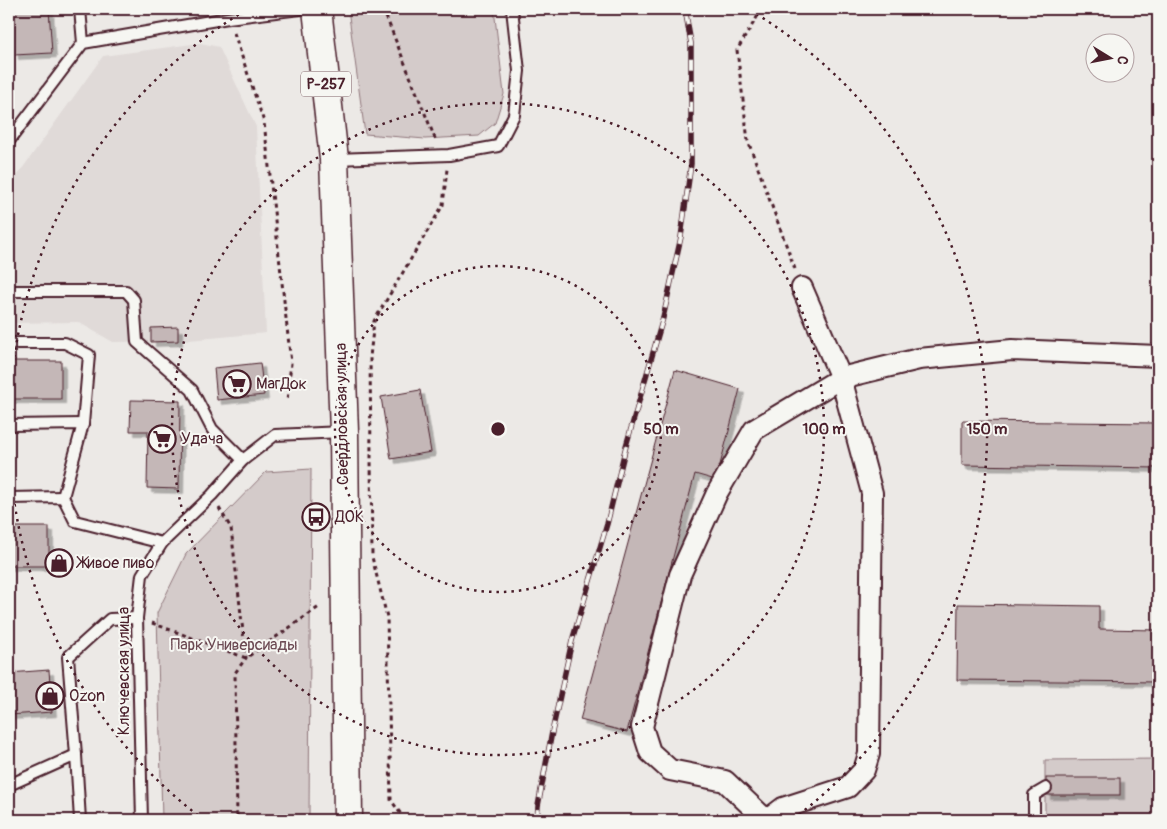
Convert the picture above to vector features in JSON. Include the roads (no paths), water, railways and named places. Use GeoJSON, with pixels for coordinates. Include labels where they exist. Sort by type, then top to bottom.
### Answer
{"type":"FeatureCollection","features":[{"type":"Feature","properties":{"kind":"highway","name":"Свердловская улица"},"geometry":{"type":"LineString","coordinates":[[317,9],[334,159],[344,432],[348,820]]}},
{"type":"Feature","properties":{"kind":"street"},"geometry":{"type":"LineString","coordinates":[[802,288],[841,378],[872,493],[870,754],[864,770],[848,787],[783,808],[766,820],[725,781],[670,770],[650,752],[642,728],[680,575],[718,493],[754,430],[841,378],[919,359],[1012,350],[1158,356]]}},
{"type":"Feature","properties":{"kind":"lane"},"geometry":{"type":"LineString","coordinates":[[9,141],[83,43],[80,9]]}},
{"type":"Feature","properties":{"kind":"lane"},"geometry":{"type":"LineString","coordinates":[[83,43],[228,18],[300,9]]}},
{"type":"Feature","properties":{"kind":"lane"},"geometry":{"type":"LineString","coordinates":[[334,159],[449,155],[498,146],[514,115],[519,71],[512,9]]}},
{"type":"Feature","properties":{"kind":"lane"},"geometry":{"type":"LineString","coordinates":[[9,291],[126,291],[134,300],[137,342],[192,390],[212,429],[243,460]]}},
{"type":"Feature","properties":{"kind":"lane"},"geometry":{"type":"LineString","coordinates":[[9,343],[65,343],[89,355],[83,424],[63,497],[75,521],[162,542]]}},
{"type":"Feature","properties":{"kind":"lane"},"geometry":{"type":"LineString","coordinates":[[9,425],[83,424]]}},
{"type":"Feature","properties":{"kind":"lane","name":"Ключевская улица"},"geometry":{"type":"LineString","coordinates":[[142,820],[137,618],[142,575],[162,542],[212,495],[243,460],[275,435],[344,432]]}},
{"type":"Feature","properties":{"kind":"lane"},"geometry":{"type":"LineString","coordinates":[[9,498],[63,497]]}},
{"type":"Feature","properties":{"kind":"lane"},"geometry":{"type":"LineString","coordinates":[[80,820],[68,658],[110,619],[137,618]]}},
{"type":"Feature","properties":{"kind":"lane"},"geometry":{"type":"LineString","coordinates":[[9,786],[76,755]]}},
{"type":"Feature","properties":{"kind":"lane"},"geometry":{"type":"LineString","coordinates":[[1034,820],[1034,795],[1046,788]]}},
{"type":"Feature","properties":{"kind":"railway"},"geometry":{"type":"LineString","coordinates":[[537,820],[552,732],[572,641],[607,524],[626,446],[663,318],[681,237],[691,164],[691,43],[685,9]]}},
{"type":"Feature","properties":{"kind":"place","name":"МагДок"},"geometry":{"type":"Point","coordinates":[237,384]}},
{"type":"Feature","properties":{"kind":"place","name":"Удача"},"geometry":{"type":"Point","coordinates":[162,439]}},
{"type":"Feature","properties":{"kind":"place","name":"ДОК"},"geometry":{"type":"Point","coordinates":[316,517]}},
{"type":"Feature","properties":{"kind":"place","name":"Живое пиво"},"geometry":{"type":"Point","coordinates":[59,563]}},
{"type":"Feature","properties":{"kind":"place","name":"Ozon"},"geometry":{"type":"Point","coordinates":[50,696]}},
{"type":"Feature","properties":{"kind":"park label","name":"Парк Универсиады"},"geometry":{"type":"Point","coordinates":[234,645]}}]}
